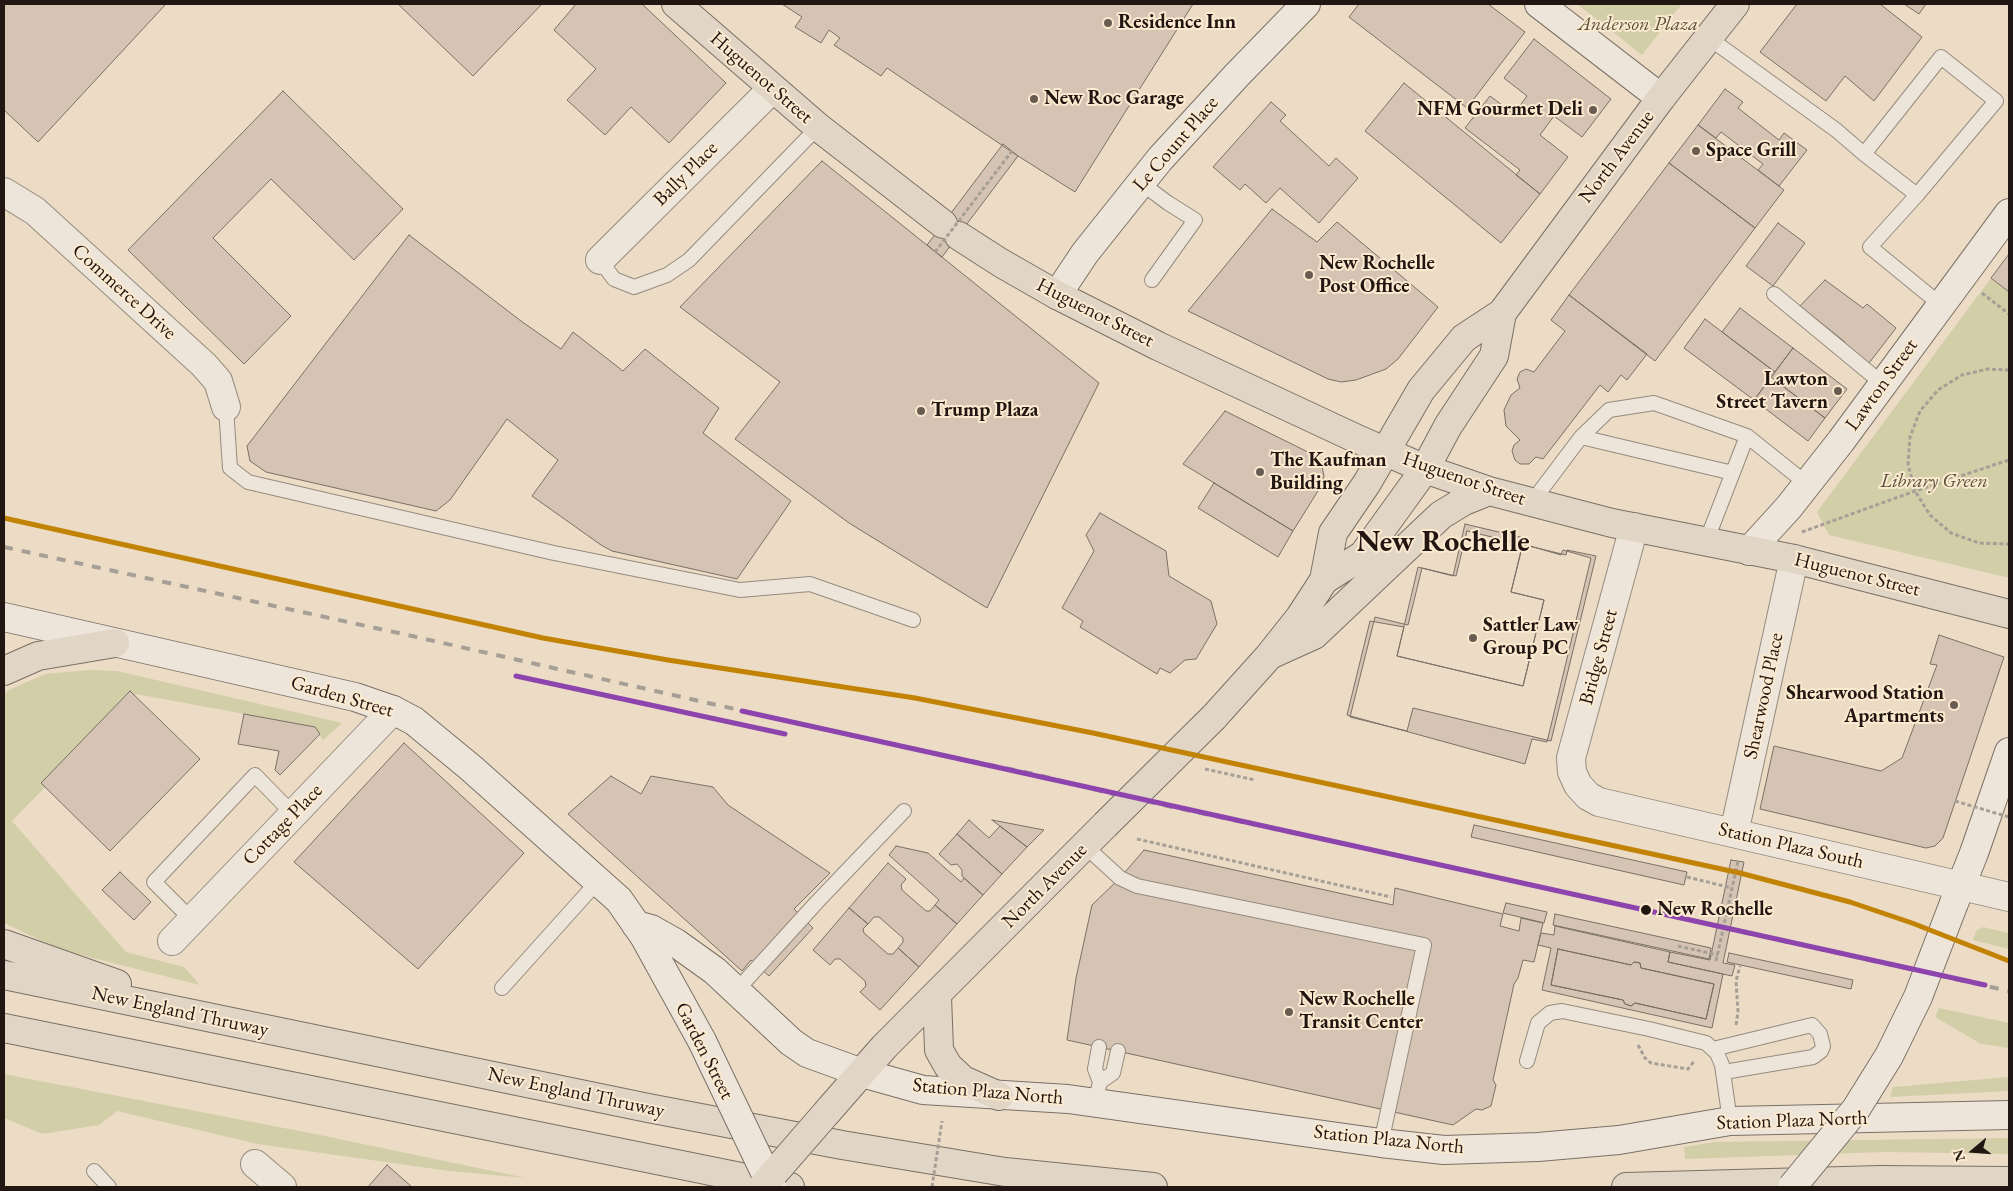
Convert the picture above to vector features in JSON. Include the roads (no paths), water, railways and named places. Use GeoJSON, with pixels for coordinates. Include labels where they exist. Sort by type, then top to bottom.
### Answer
{"type":"FeatureCollection","features":[{"type":"Feature","properties":{"kind":"main road","name":"Huguenot Street"},"geometry":{"type":"LineString","coordinates":[[676,4],[818,127],[951,230],[1001,263],[1057,295],[1158,346],[1384,451],[1425,469],[1489,491],[1634,528],[1794,559],[2009,614]]}},
{"type":"Feature","properties":{"kind":"main road","name":"North Avenue"},"geometry":{"type":"LineString","coordinates":[[773,1186],[828,1111],[884,1047],[1214,717],[1300,617],[1324,580],[1333,533],[1367,483],[1421,390],[1464,338],[1502,313],[1661,98],[1735,4]]}},
{"type":"Feature","properties":{"kind":"main road","name":"North Avenue"},"geometry":{"type":"LineString","coordinates":[[1324,580],[1364,555],[1425,469],[1448,426],[1494,356],[1502,313]]}},
{"type":"Feature","properties":{"kind":"main road"},"geometry":{"type":"LineString","coordinates":[[1268,656],[1314,635],[1441,515],[1489,491]]}},
{"type":"Feature","properties":{"kind":"main road"},"geometry":{"type":"LineString","coordinates":[[4,671],[38,656],[115,643]]}},
{"type":"Feature","properties":{"kind":"main road"},"geometry":{"type":"LineString","coordinates":[[4,944],[230,1022]]}},
{"type":"Feature","properties":{"kind":"main road","name":"New England Thruway"},"geometry":{"type":"LineString","coordinates":[[4,975],[710,1120],[907,1157],[1005,1172],[1153,1187]]}},
{"type":"Feature","properties":{"kind":"main road"},"geometry":{"type":"LineString","coordinates":[[937,996],[939,1050],[948,1066],[963,1080],[999,1096]]}},
{"type":"Feature","properties":{"kind":"main road"},"geometry":{"type":"LineString","coordinates":[[4,1028],[773,1186]]}},
{"type":"Feature","properties":{"kind":"main road"},"geometry":{"type":"LineString","coordinates":[[1626,1187],[1880,1180],[2009,1181]]}},
{"type":"Feature","properties":{"kind":"street","name":"Le Count Place"},"geometry":{"type":"LineString","coordinates":[[1057,295],[1085,253],[1160,159],[1230,82],[1306,4]]}},
{"type":"Feature","properties":{"kind":"street"},"geometry":{"type":"LineString","coordinates":[[1539,4],[1661,98]]}},
{"type":"Feature","properties":{"kind":"street","name":"Bally Place"},"geometry":{"type":"LineString","coordinates":[[600,260],[772,89]]}},
{"type":"Feature","properties":{"kind":"street","name":"Commerce Drive"},"geometry":{"type":"LineString","coordinates":[[4,192],[35,211],[204,364],[218,381],[226,407]]}},
{"type":"Feature","properties":{"kind":"street","name":"Lawton Street"},"geometry":{"type":"LineString","coordinates":[[1749,551],[1807,484],[2009,213]]}},
{"type":"Feature","properties":{"kind":"street","name":"Bridge Street"},"geometry":{"type":"LineString","coordinates":[[1578,786],[1572,772],[1571,758],[1634,528]]}},
{"type":"Feature","properties":{"kind":"street","name":"Shearwood Place"},"geometry":{"type":"LineString","coordinates":[[1734,832],[1794,559]]}},
{"type":"Feature","properties":{"kind":"street","name":"Garden Street"},"geometry":{"type":"LineString","coordinates":[[4,617],[355,697],[393,710],[414,721],[435,737],[599,880],[619,900],[636,924],[702,1041],[773,1186]]}},
{"type":"Feature","properties":{"kind":"street","name":"Cottage Place"},"geometry":{"type":"LineString","coordinates":[[172,941],[393,710]]}},
{"type":"Feature","properties":{"kind":"street"},"geometry":{"type":"LineString","coordinates":[[1792,1187],[1856,1109],[1890,1056],[1918,997],[1974,853],[2009,752]]}},
{"type":"Feature","properties":{"kind":"street","name":"Station Plaza South"},"geometry":{"type":"LineString","coordinates":[[1578,786],[1588,796],[1598,802],[1734,832],[1958,894],[2009,897]]}},
{"type":"Feature","properties":{"kind":"street","name":"Station Plaza North"},"geometry":{"type":"LineString","coordinates":[[636,924],[651,929],[676,943],[715,971],[791,1042],[807,1053],[862,1073],[923,1090],[1068,1099],[1098,1092],[1380,1143],[1444,1150],[1538,1147],[1619,1140],[1730,1120],[2009,1115]]}},
{"type":"Feature","properties":{"kind":"street"},"geometry":{"type":"LineString","coordinates":[[254,1164],[282,1187]]}},
{"type":"Feature","properties":{"kind":"lane"},"geometry":{"type":"LineString","coordinates":[[1709,38],[1836,130],[1917,195]]}},
{"type":"Feature","properties":{"kind":"lane"},"geometry":{"type":"LineString","coordinates":[[1864,154],[1940,57],[1996,101],[1917,195],[1870,247],[1941,305]]}},
{"type":"Feature","properties":{"kind":"lane"},"geometry":{"type":"LineString","coordinates":[[600,260],[614,279],[634,287],[667,275],[689,260],[818,127]]}},
{"type":"Feature","properties":{"kind":"lane"},"geometry":{"type":"LineString","coordinates":[[1141,183],[1195,220],[1152,280]]}},
{"type":"Feature","properties":{"kind":"lane"},"geometry":{"type":"LineString","coordinates":[[1774,294],[1883,384]]}},
{"type":"Feature","properties":{"kind":"lane"},"geometry":{"type":"LineString","coordinates":[[1532,502],[1581,437],[1609,410],[1654,403],[1748,436],[1807,484]]}},
{"type":"Feature","properties":{"kind":"lane"},"geometry":{"type":"LineString","coordinates":[[226,407],[230,468],[248,482],[554,552],[740,590],[810,584],[913,620]]}},
{"type":"Feature","properties":{"kind":"lane"},"geometry":{"type":"LineString","coordinates":[[1706,542],[1748,436]]}},
{"type":"Feature","properties":{"kind":"lane"},"geometry":{"type":"LineString","coordinates":[[1581,437],[1733,473]]}},
{"type":"Feature","properties":{"kind":"lane"},"geometry":{"type":"LineString","coordinates":[[192,920],[154,882],[255,776],[293,814]]}},
{"type":"Feature","properties":{"kind":"lane"},"geometry":{"type":"LineString","coordinates":[[737,990],[817,902],[904,811]]}},
{"type":"Feature","properties":{"kind":"lane"},"geometry":{"type":"LineString","coordinates":[[1084,846],[1120,878],[1138,886],[1424,945],[1380,1143]]}},
{"type":"Feature","properties":{"kind":"lane"},"geometry":{"type":"LineString","coordinates":[[502,988],[599,880]]}},
{"type":"Feature","properties":{"kind":"lane"},"geometry":{"type":"LineString","coordinates":[[1527,1061],[1538,1023],[1550,1013],[1562,1011],[1706,1043],[1717,1053],[1724,1072],[1730,1120]]}},
{"type":"Feature","properties":{"kind":"lane"},"geometry":{"type":"LineString","coordinates":[[1712,1049],[1812,1025],[1820,1034],[1822,1051],[1813,1057],[1724,1072]]}},
{"type":"Feature","properties":{"kind":"lane"},"geometry":{"type":"LineString","coordinates":[[1098,1092],[1095,1069],[1099,1047]]}},
{"type":"Feature","properties":{"kind":"lane"},"geometry":{"type":"LineString","coordinates":[[1098,1092],[1113,1073],[1118,1051]]}},
{"type":"Feature","properties":{"kind":"lane"},"geometry":{"type":"LineString","coordinates":[[94,1171],[109,1187]]}},
{"type":"Feature","properties":{"kind":"railway"},"geometry":{"type":"LineString","coordinates":[[4,547],[2009,991]]}},
{"type":"Feature","properties":{"kind":"place","name":"Residence Inn"},"geometry":{"type":"Point","coordinates":[1108,23]}},
{"type":"Feature","properties":{"kind":"place","name":"New Roc Garage"},"geometry":{"type":"Point","coordinates":[1034,99]}},
{"type":"Feature","properties":{"kind":"place","name":"NFM Gourmet Deli"},"geometry":{"type":"Point","coordinates":[1593,110]}},
{"type":"Feature","properties":{"kind":"place","name":"Space Grill"},"geometry":{"type":"Point","coordinates":[1696,151]}},
{"type":"Feature","properties":{"kind":"place","name":"New Rochelle Post Office"},"geometry":{"type":"Point","coordinates":[1309,275]}},
{"type":"Feature","properties":{"kind":"place","name":"Lawton Street Tavern"},"geometry":{"type":"Point","coordinates":[1838,391]}},
{"type":"Feature","properties":{"kind":"place","name":"Trump Plaza"},"geometry":{"type":"Point","coordinates":[921,411]}},
{"type":"Feature","properties":{"kind":"place","name":"The Kaufman Building"},"geometry":{"type":"Point","coordinates":[1260,472]}},
{"type":"Feature","properties":{"kind":"place","name":"Sattler Law Group PC"},"geometry":{"type":"Point","coordinates":[1473,638]}},
{"type":"Feature","properties":{"kind":"place","name":"Shearwood Station Apartments"},"geometry":{"type":"Point","coordinates":[1954,705]}},
{"type":"Feature","properties":{"kind":"place","name":"New Rochelle"},"geometry":{"type":"Point","coordinates":[1646,910]}},
{"type":"Feature","properties":{"kind":"place","name":"New Rochelle Transit Center"},"geometry":{"type":"Point","coordinates":[1289,1012]}},
{"type":"Feature","properties":{"kind":"district","name":"New Rochelle"},"geometry":{"type":"Point","coordinates":[1443,543]}},
{"type":"Feature","properties":{"kind":"park label","name":"Anderson Plaza"},"geometry":{"type":"Point","coordinates":[1638,25]}},
{"type":"Feature","properties":{"kind":"park label","name":"Library Green"},"geometry":{"type":"Point","coordinates":[1934,482]}}]}
